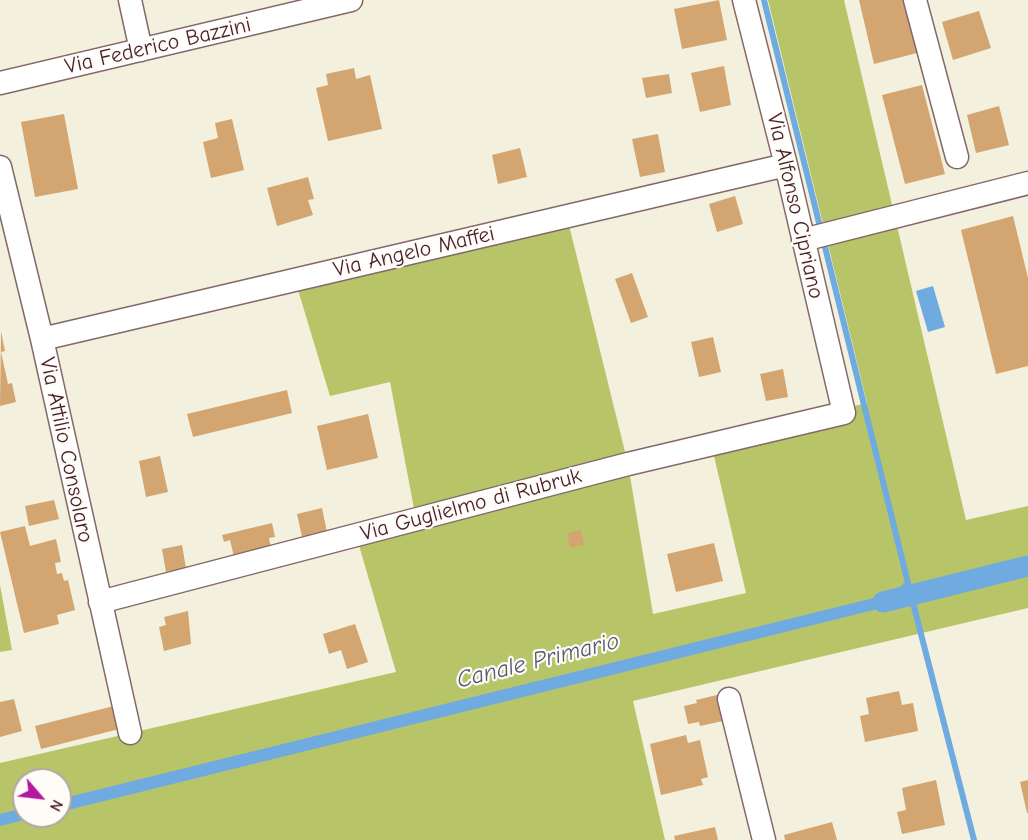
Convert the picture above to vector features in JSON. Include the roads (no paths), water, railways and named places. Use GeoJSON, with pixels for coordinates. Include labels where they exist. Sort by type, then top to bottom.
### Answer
{"type":"FeatureCollection","features":[{"type":"Feature","properties":{"kind":"street"},"geometry":{"type":"LineString","coordinates":[[130,0],[141,50]]}},
{"type":"Feature","properties":{"kind":"street","name":"Via Federico Bazzini"},"geometry":{"type":"LineString","coordinates":[[0,83],[348,0]]}},
{"type":"Feature","properties":{"kind":"street","name":"Via Alfonso Cipriano"},"geometry":{"type":"LineString","coordinates":[[744,0],[786,165],[843,413]]}},
{"type":"Feature","properties":{"kind":"street"},"geometry":{"type":"LineString","coordinates":[[915,0],[957,157]]}},
{"type":"Feature","properties":{"kind":"street","name":"Via Angelo Maffei"},"geometry":{"type":"LineString","coordinates":[[42,339],[786,165]]}},
{"type":"Feature","properties":{"kind":"street","name":"Via Attilio Consolaro"},"geometry":{"type":"LineString","coordinates":[[0,167],[42,339],[130,733]]}},
{"type":"Feature","properties":{"kind":"street"},"geometry":{"type":"LineString","coordinates":[[803,240],[1028,183]]}},
{"type":"Feature","properties":{"kind":"street","name":"Via Guglielmo di Rubruk"},"geometry":{"type":"LineString","coordinates":[[100,602],[628,464],[843,413]]}},
{"type":"Feature","properties":{"kind":"street"},"geometry":{"type":"LineString","coordinates":[[729,699],[764,840]]}},
{"type":"Feature","properties":{"kind":"water"},"geometry":{"type":"Polygon","coordinates":[[[933,286],[945,327],[928,332],[916,291],[933,286]]]}},
{"type":"Feature","properties":{"kind":"water"},"geometry":{"type":"Polygon","coordinates":[[[907,580],[914,605],[898,604],[72,809],[72,796],[894,593],[907,580]]]}},
{"type":"Feature","properties":{"kind":"water"},"geometry":{"type":"Polygon","coordinates":[[[12,811],[12,823],[0,826],[0,814],[12,811]]]}},
{"type":"Feature","properties":{"kind":"waterway"},"geometry":{"type":"LineString","coordinates":[[764,0],[909,587]]}},
{"type":"Feature","properties":{"kind":"waterway","name":"Canale Primario"},"geometry":{"type":"LineString","coordinates":[[883,602],[1028,566]]}},
{"type":"Feature","properties":{"kind":"waterway"},"geometry":{"type":"LineString","coordinates":[[912,599],[974,840]]}}]}
